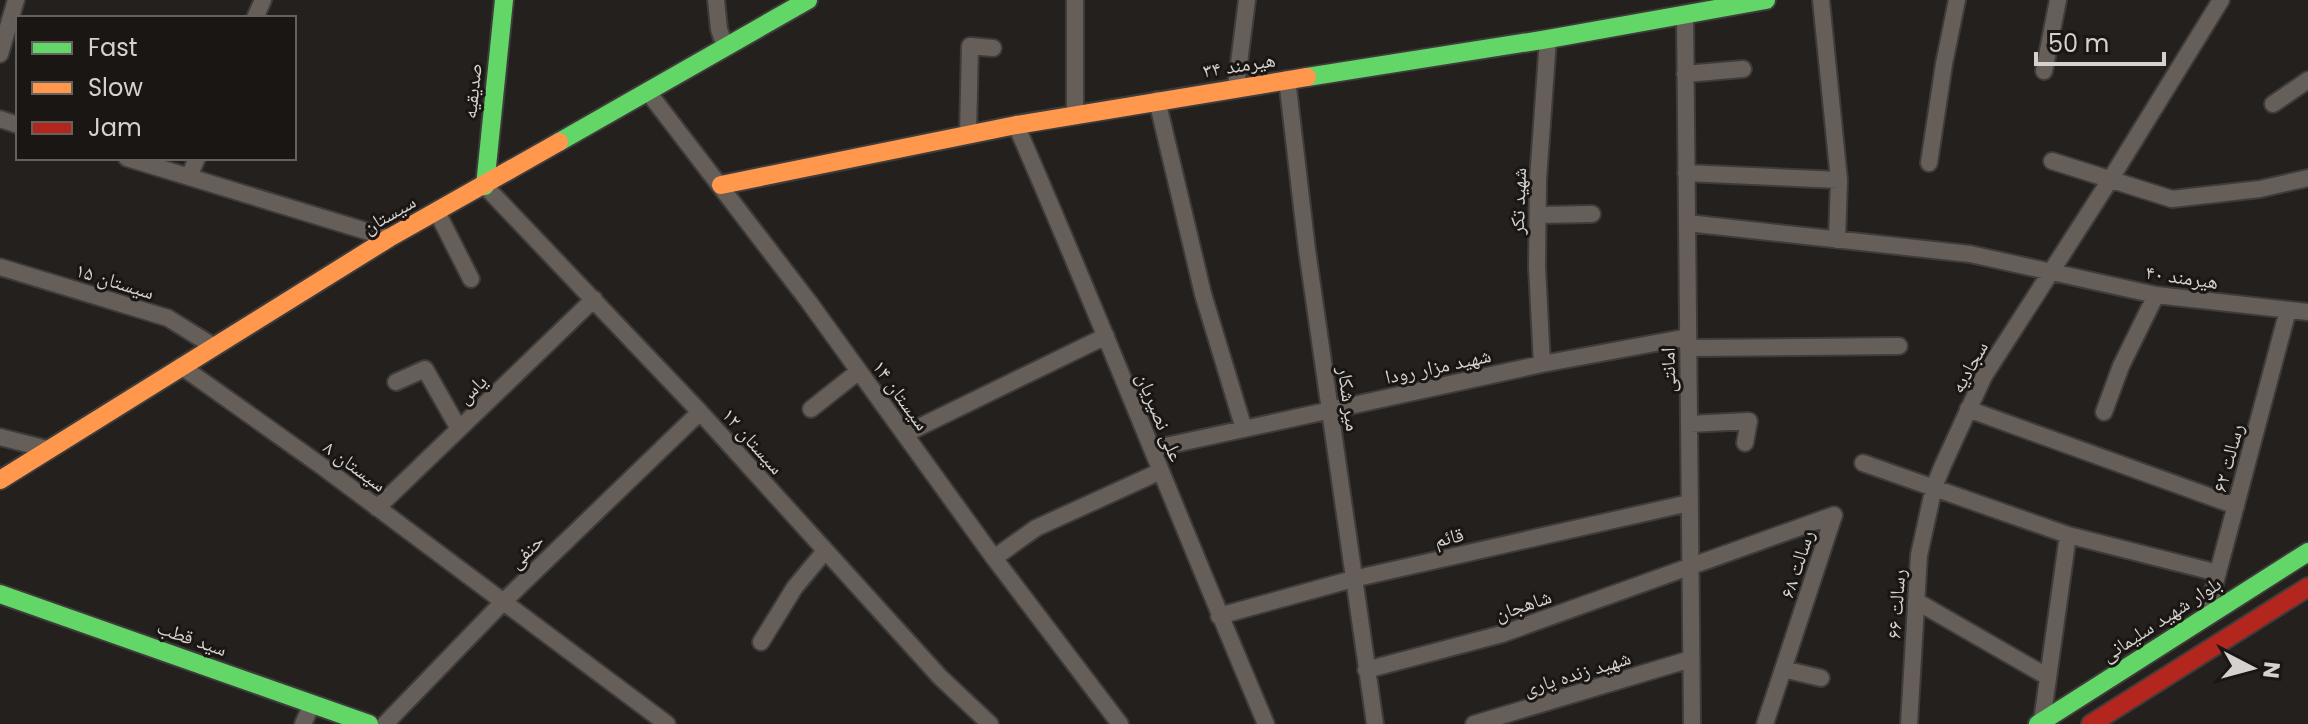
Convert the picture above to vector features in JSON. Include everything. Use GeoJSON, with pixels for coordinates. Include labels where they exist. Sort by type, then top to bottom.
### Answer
{"type":"FeatureCollection","features":[{"type":"Feature","properties":{"kind":"street"},"geometry":{"type":"LineString","coordinates":[[0,54],[16,0]]}},
{"type":"Feature","properties":{"kind":"street","name":"صدیقیه"},"geometry":{"type":"LineString","coordinates":[[485,186],[504,0]]}},
{"type":"Feature","properties":{"kind":"street"},"geometry":{"type":"LineString","coordinates":[[716,0],[719,29],[725,47]]}},
{"type":"Feature","properties":{"kind":"street","name":"سیستان"},"geometry":{"type":"LineString","coordinates":[[0,480],[389,238],[808,0]]}},
{"type":"Feature","properties":{"kind":"street"},"geometry":{"type":"LineString","coordinates":[[1075,0],[1075,115]]}},
{"type":"Feature","properties":{"kind":"street"},"geometry":{"type":"LineString","coordinates":[[1236,87],[1247,0]]}},
{"type":"Feature","properties":{"kind":"street","name":"هیرمند ۳۴"},"geometry":{"type":"LineString","coordinates":[[721,185],[1016,125],[1157,100],[1548,39],[1766,0]]}},
{"type":"Feature","properties":{"kind":"street"},"geometry":{"type":"LineString","coordinates":[[1821,0],[1839,180],[1837,240]]}},
{"type":"Feature","properties":{"kind":"street"},"geometry":{"type":"LineString","coordinates":[[1929,163],[1957,0]]}},
{"type":"Feature","properties":{"kind":"street"},"geometry":{"type":"LineString","coordinates":[[2044,71],[2058,0]]}},
{"type":"Feature","properties":{"kind":"street","name":"سجادیه"},"geometry":{"type":"LineString","coordinates":[[1934,487],[1984,376],[2221,0]]}},
{"type":"Feature","properties":{"kind":"street","name":"امانتی"},"geometry":{"type":"LineString","coordinates":[[1685,15],[1692,724]]}},
{"type":"Feature","properties":{"kind":"street","name":"شهید تکر"},"geometry":{"type":"LineString","coordinates":[[1542,364],[1537,267],[1548,39]]}},
{"type":"Feature","properties":{"kind":"street"},"geometry":{"type":"LineString","coordinates":[[968,135],[970,46],[993,48]]}},
{"type":"Feature","properties":{"kind":"street"},"geometry":{"type":"LineString","coordinates":[[1685,74],[1743,69]]}},
{"type":"Feature","properties":{"kind":"street","name":"میر شکار"},"geometry":{"type":"LineString","coordinates":[[1287,79],[1307,250],[1375,724]]}},
{"type":"Feature","properties":{"kind":"street"},"geometry":{"type":"LineString","coordinates":[[2273,104],[2308,80]]}},
{"type":"Feature","properties":{"kind":"street","name":"سیستان ۱۴"},"geometry":{"type":"LineString","coordinates":[[648,92],[721,185],[994,558],[1120,724]]}},
{"type":"Feature","properties":{"kind":"street"},"geometry":{"type":"LineString","coordinates":[[1157,100],[1203,294],[1244,429]]}},
{"type":"Feature","properties":{"kind":"street","name":"علی نصیریان"},"geometry":{"type":"LineString","coordinates":[[1016,125],[1074,256],[1219,616],[1266,724]]}},
{"type":"Feature","properties":{"kind":"street"},"geometry":{"type":"LineString","coordinates":[[134,160],[389,238]]}},
{"type":"Feature","properties":{"kind":"street"},"geometry":{"type":"LineString","coordinates":[[189,177],[196,160]]}},
{"type":"Feature","properties":{"kind":"street"},"geometry":{"type":"LineString","coordinates":[[2052,161],[2172,199],[2260,189],[2308,178]]}},
{"type":"Feature","properties":{"kind":"street"},"geometry":{"type":"LineString","coordinates":[[1686,173],[1839,180]]}},
{"type":"Feature","properties":{"kind":"street","name":"سیستان ۱۲"},"geometry":{"type":"LineString","coordinates":[[485,186],[700,412],[940,677],[990,724]]}},
{"type":"Feature","properties":{"kind":"street"},"geometry":{"type":"LineString","coordinates":[[437,212],[471,279]]}},
{"type":"Feature","properties":{"kind":"street"},"geometry":{"type":"LineString","coordinates":[[1538,215],[1592,214]]}},
{"type":"Feature","properties":{"kind":"street","name":"هیرمند ۴۰"},"geometry":{"type":"LineString","coordinates":[[1687,223],[1970,254],[2156,295],[2308,312]]}},
{"type":"Feature","properties":{"kind":"street","name":"سیستان ۱۵"},"geometry":{"type":"LineString","coordinates":[[0,267],[168,318],[213,346]]}},
{"type":"Feature","properties":{"kind":"street"},"geometry":{"type":"LineString","coordinates":[[2104,412],[2121,366],[2156,295]]}},
{"type":"Feature","properties":{"kind":"street","name":"یاس"},"geometry":{"type":"LineString","coordinates":[[377,508],[594,299]]}},
{"type":"Feature","properties":{"kind":"street","name":"رسالت ۶۲"},"geometry":{"type":"LineString","coordinates":[[2206,617],[2288,310]]}},
{"type":"Feature","properties":{"kind":"street"},"geometry":{"type":"LineString","coordinates":[[905,434],[1106,336]]}},
{"type":"Feature","properties":{"kind":"street","name":"شهید مزار رودا"},"geometry":{"type":"LineString","coordinates":[[1152,449],[1542,364],[1688,342],[1899,346]]}},
{"type":"Feature","properties":{"kind":"street","name":"سیستان ۸"},"geometry":{"type":"LineString","coordinates":[[181,366],[667,724]]}},
{"type":"Feature","properties":{"kind":"street"},"geometry":{"type":"LineString","coordinates":[[396,382],[425,369],[459,429]]}},
{"type":"Feature","properties":{"kind":"street"},"geometry":{"type":"LineString","coordinates":[[811,409],[859,371]]}},
{"type":"Feature","properties":{"kind":"street"},"geometry":{"type":"LineString","coordinates":[[1968,409],[2236,506]]}},
{"type":"Feature","properties":{"kind":"street","name":"حنفی"},"geometry":{"type":"LineString","coordinates":[[385,724],[503,602],[700,412]]}},
{"type":"Feature","properties":{"kind":"street"},"geometry":{"type":"LineString","coordinates":[[1689,424],[1749,421],[1745,443]]}},
{"type":"Feature","properties":{"kind":"street"},"geometry":{"type":"LineString","coordinates":[[0,437],[47,449]]}},
{"type":"Feature","properties":{"kind":"street"},"geometry":{"type":"LineString","coordinates":[[1863,463],[2068,535],[2218,573]]}},
{"type":"Feature","properties":{"kind":"street"},"geometry":{"type":"LineString","coordinates":[[994,558],[1036,528],[1161,471]]}},
{"type":"Feature","properties":{"kind":"street","name":"رسالت ۶۶"},"geometry":{"type":"LineString","coordinates":[[1909,724],[1919,555],[1934,487]]}},
{"type":"Feature","properties":{"kind":"street","name":"قائم"},"geometry":{"type":"LineString","coordinates":[[1219,616],[1353,579],[1689,503]]}},
{"type":"Feature","properties":{"kind":"street","name":"رسالت ۶۸"},"geometry":{"type":"LineString","coordinates":[[1690,566],[1834,515],[1765,724]]}},
{"type":"Feature","properties":{"kind":"street"},"geometry":{"type":"LineString","coordinates":[[2040,723],[2068,535]]}},
{"type":"Feature","properties":{"kind":"street"},"geometry":{"type":"LineString","coordinates":[[761,642],[795,587],[825,551]]}},
{"type":"Feature","properties":{"kind":"street","name":"بلوار شهید سلیمانی"},"geometry":{"type":"LineString","coordinates":[[2040,723],[2308,552]]}},
{"type":"Feature","properties":{"kind":"street","name":"شاهجان"},"geometry":{"type":"LineString","coordinates":[[1366,670],[1502,634],[1690,566]]}},
{"type":"Feature","properties":{"kind":"street"},"geometry":{"type":"LineString","coordinates":[[2091,724],[2308,587]]}},
{"type":"Feature","properties":{"kind":"street","name":"سید قطب"},"geometry":{"type":"LineString","coordinates":[[0,594],[369,724]]}},
{"type":"Feature","properties":{"kind":"street"},"geometry":{"type":"LineString","coordinates":[[1916,601],[2048,677]]}},
{"type":"Feature","properties":{"kind":"street","name":"شهید زنده یاری"},"geometry":{"type":"LineString","coordinates":[[1474,724],[1691,659]]}},
{"type":"Feature","properties":{"kind":"street"},"geometry":{"type":"LineString","coordinates":[[1783,669],[1821,678]]}},
{"type":"Feature","properties":{"kind":"street"},"geometry":{"type":"LineString","coordinates":[[303,724],[312,704]]}},
{"type":"Feature","properties":{"kind":"traffic: fast"},"geometry":{"type":"LineString","coordinates":[[485,186],[504,0]]}},
{"type":"Feature","properties":{"kind":"traffic: fast"},"geometry":{"type":"LineString","coordinates":[[559,142],[808,0]]}},
{"type":"Feature","properties":{"kind":"traffic: fast"},"geometry":{"type":"LineString","coordinates":[[1307,77],[1766,0]]}},
{"type":"Feature","properties":{"kind":"traffic: fast"},"geometry":{"type":"LineString","coordinates":[[2038,724],[2308,552]]}},
{"type":"Feature","properties":{"kind":"traffic: fast"},"geometry":{"type":"LineString","coordinates":[[0,594],[369,724]]}},
{"type":"Feature","properties":{"kind":"traffic: slow"},"geometry":{"type":"LineString","coordinates":[[721,185],[1016,125],[1307,77]]}},
{"type":"Feature","properties":{"kind":"traffic: slow"},"geometry":{"type":"LineString","coordinates":[[0,480],[389,238],[559,142]]}},
{"type":"Feature","properties":{"kind":"traffic: jam"},"geometry":{"type":"LineString","coordinates":[[2091,724],[2308,587]]}}]}
